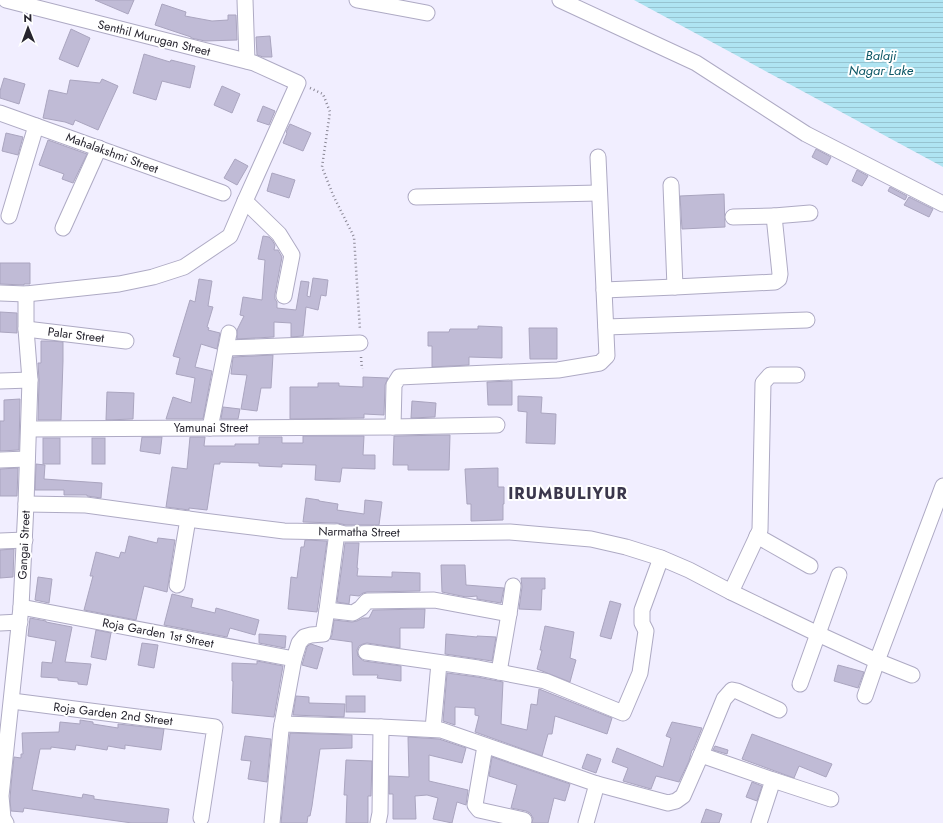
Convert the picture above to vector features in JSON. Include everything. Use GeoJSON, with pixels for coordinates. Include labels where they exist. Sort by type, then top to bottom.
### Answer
{"type":"FeatureCollection","features":[{"type":"Feature","properties":{"kind":"street","name":"Senthil Murugan Street"},"geometry":{"type":"LineString","coordinates":[[6,0],[247,61],[298,83]]}},
{"type":"Feature","properties":{"kind":"street"},"geometry":{"type":"LineString","coordinates":[[245,0],[247,61]]}},
{"type":"Feature","properties":{"kind":"street"},"geometry":{"type":"LineString","coordinates":[[357,0],[427,13]]}},
{"type":"Feature","properties":{"kind":"street"},"geometry":{"type":"LineString","coordinates":[[560,0],[696,63],[806,134],[943,204]]}},
{"type":"Feature","properties":{"kind":"street"},"geometry":{"type":"LineString","coordinates":[[0,293],[26,294],[119,284],[153,277],[184,267],[230,236],[298,83]]}},
{"type":"Feature","properties":{"kind":"street","name":"Mahalakshmi Street"},"geometry":{"type":"LineString","coordinates":[[0,112],[223,193]]}},
{"type":"Feature","properties":{"kind":"street"},"geometry":{"type":"LineString","coordinates":[[9,216],[36,126]]}},
{"type":"Feature","properties":{"kind":"street"},"geometry":{"type":"LineString","coordinates":[[63,228],[99,148]]}},
{"type":"Feature","properties":{"kind":"street"},"geometry":{"type":"LineString","coordinates":[[393,427],[394,385],[399,377],[558,370],[600,363],[607,356],[598,157]]}},
{"type":"Feature","properties":{"kind":"street"},"geometry":{"type":"LineString","coordinates":[[671,185],[675,287]]}},
{"type":"Feature","properties":{"kind":"street"},"geometry":{"type":"LineString","coordinates":[[416,197],[599,193]]}},
{"type":"Feature","properties":{"kind":"street"},"geometry":{"type":"LineString","coordinates":[[245,201],[279,234],[292,255],[284,296]]}},
{"type":"Feature","properties":{"kind":"street"},"geometry":{"type":"LineString","coordinates":[[733,217],[810,213]]}},
{"type":"Feature","properties":{"kind":"street"},"geometry":{"type":"LineString","coordinates":[[604,290],[775,282],[779,279],[780,274],[774,216]]}},
{"type":"Feature","properties":{"kind":"street","name":"Gangai Street"},"geometry":{"type":"LineString","coordinates":[[6,823],[3,818],[0,796],[21,614],[26,504],[30,380],[26,330],[26,294]]}},
{"type":"Feature","properties":{"kind":"street"},"geometry":{"type":"LineString","coordinates":[[606,327],[807,320]]}},
{"type":"Feature","properties":{"kind":"street","name":"Palar Street"},"geometry":{"type":"LineString","coordinates":[[26,330],[126,341]]}},
{"type":"Feature","properties":{"kind":"street"},"geometry":{"type":"LineString","coordinates":[[210,428],[229,333]]}},
{"type":"Feature","properties":{"kind":"street"},"geometry":{"type":"LineString","coordinates":[[226,348],[360,343]]}},
{"type":"Feature","properties":{"kind":"street"},"geometry":{"type":"LineString","coordinates":[[731,592],[760,530],[763,383],[770,375],[797,374]]}},
{"type":"Feature","properties":{"kind":"street"},"geometry":{"type":"LineString","coordinates":[[0,381],[30,380]]}},
{"type":"Feature","properties":{"kind":"street","name":"Yamunai Street"},"geometry":{"type":"LineString","coordinates":[[28,429],[497,425]]}},
{"type":"Feature","properties":{"kind":"street"},"geometry":{"type":"LineString","coordinates":[[0,460],[27,459]]}},
{"type":"Feature","properties":{"kind":"street"},"geometry":{"type":"LineString","coordinates":[[865,696],[943,486]]}},
{"type":"Feature","properties":{"kind":"street","name":"Narmatha Street"},"geometry":{"type":"LineString","coordinates":[[26,504],[86,505],[284,531],[336,532],[345,534],[516,532],[591,539],[626,547],[661,558],[690,570],[731,592],[818,634],[912,675]]}},
{"type":"Feature","properties":{"kind":"street"},"geometry":{"type":"LineString","coordinates":[[177,585],[188,519]]}},
{"type":"Feature","properties":{"kind":"street"},"geometry":{"type":"LineString","coordinates":[[272,823],[282,724],[294,659],[298,643],[304,637],[323,634],[336,532]]}},
{"type":"Feature","properties":{"kind":"street"},"geometry":{"type":"LineString","coordinates":[[757,536],[810,566]]}},
{"type":"Feature","properties":{"kind":"street"},"geometry":{"type":"LineString","coordinates":[[0,541],[24,540]]}},
{"type":"Feature","properties":{"kind":"street"},"geometry":{"type":"LineString","coordinates":[[366,652],[478,668],[545,681],[623,713],[640,672],[646,631],[642,623],[642,610],[661,558]]}},
{"type":"Feature","properties":{"kind":"street"},"geometry":{"type":"LineString","coordinates":[[800,684],[839,575]]}},
{"type":"Feature","properties":{"kind":"street"},"geometry":{"type":"LineString","coordinates":[[499,672],[513,586]]}},
{"type":"Feature","properties":{"kind":"street"},"geometry":{"type":"LineString","coordinates":[[327,610],[353,613],[361,608],[367,601],[434,600],[508,614]]}},
{"type":"Feature","properties":{"kind":"street","name":"Roja Garden 1st Street"},"geometry":{"type":"LineString","coordinates":[[0,623],[21,614],[294,659]]}},
{"type":"Feature","properties":{"kind":"street"},"geometry":{"type":"LineString","coordinates":[[433,729],[439,662]]}},
{"type":"Feature","properties":{"kind":"street"},"geometry":{"type":"LineString","coordinates":[[282,724],[441,730],[597,784],[668,803],[676,801],[683,796],[724,698],[732,690],[779,710]]}},
{"type":"Feature","properties":{"kind":"street","name":"Roja Garden 2nd Street"},"geometry":{"type":"LineString","coordinates":[[12,701],[215,727],[202,818]]}},
{"type":"Feature","properties":{"kind":"street"},"geometry":{"type":"LineString","coordinates":[[378,823],[380,813],[381,727]]}},
{"type":"Feature","properties":{"kind":"street"},"geometry":{"type":"LineString","coordinates":[[485,746],[475,805],[479,810],[524,820]]}},
{"type":"Feature","properties":{"kind":"street"},"geometry":{"type":"LineString","coordinates":[[701,755],[831,799]]}},
{"type":"Feature","properties":{"kind":"street"},"geometry":{"type":"LineString","coordinates":[[759,823],[773,780]]}},
{"type":"Feature","properties":{"kind":"street"},"geometry":{"type":"LineString","coordinates":[[586,823],[597,784]]}},
{"type":"Feature","properties":{"kind":"path"},"geometry":{"type":"LineString","coordinates":[[298,83],[323,94],[330,112],[322,167],[333,195],[354,237],[362,369]]}},
{"type":"Feature","properties":{"kind":"water","name":"Balaji Nagar Lake"},"geometry":{"type":"Polygon","coordinates":[[[634,0],[943,0],[943,167],[634,0]]]}},
{"type":"Feature","properties":{"kind":"building"},"geometry":{"type":"Polygon","coordinates":[[[95,0],[134,0],[128,14],[95,0]]]}},
{"type":"Feature","properties":{"kind":"building"},"geometry":{"type":"Polygon","coordinates":[[[162,4],[186,12],[185,16],[212,21],[228,20],[228,15],[236,15],[237,40],[205,41],[191,38],[155,25],[162,4]]]}},
{"type":"Feature","properties":{"kind":"building"},"geometry":{"type":"Polygon","coordinates":[[[71,29],[90,38],[78,67],[59,59],[71,29]]]}},
{"type":"Feature","properties":{"kind":"building"},"geometry":{"type":"Polygon","coordinates":[[[270,36],[272,57],[257,55],[256,37],[270,36]]]}},
{"type":"Feature","properties":{"kind":"building"},"geometry":{"type":"Polygon","coordinates":[[[144,54],[170,62],[171,60],[195,66],[190,88],[162,81],[156,100],[133,93],[144,54]]]}},
{"type":"Feature","properties":{"kind":"building"},"geometry":{"type":"Polygon","coordinates":[[[4,78],[25,84],[19,104],[0,98],[0,91],[4,78]]]}},
{"type":"Feature","properties":{"kind":"building"},"geometry":{"type":"Polygon","coordinates":[[[102,79],[118,86],[98,130],[75,120],[73,125],[43,118],[49,90],[67,94],[70,80],[100,83],[102,79]]]}},
{"type":"Feature","properties":{"kind":"building"},"geometry":{"type":"Polygon","coordinates":[[[222,86],[240,94],[232,113],[214,105],[222,86]]]}},
{"type":"Feature","properties":{"kind":"building"},"geometry":{"type":"Polygon","coordinates":[[[263,106],[275,111],[269,125],[257,121],[263,106]]]}},
{"type":"Feature","properties":{"kind":"building"},"geometry":{"type":"Polygon","coordinates":[[[290,124],[311,133],[303,151],[283,143],[290,124]]]}},
{"type":"Feature","properties":{"kind":"building"},"geometry":{"type":"Polygon","coordinates":[[[6,133],[23,137],[18,155],[2,151],[6,133]]]}},
{"type":"Feature","properties":{"kind":"building"},"geometry":{"type":"Polygon","coordinates":[[[48,140],[87,154],[73,183],[62,179],[64,174],[39,165],[48,140]]]}},
{"type":"Feature","properties":{"kind":"building"},"geometry":{"type":"Polygon","coordinates":[[[816,149],[831,157],[827,165],[812,157],[816,149]]]}},
{"type":"Feature","properties":{"kind":"building"},"geometry":{"type":"Polygon","coordinates":[[[235,159],[248,166],[237,185],[224,178],[235,159]]]}},
{"type":"Feature","properties":{"kind":"building"},"geometry":{"type":"Polygon","coordinates":[[[857,170],[868,176],[862,186],[852,181],[857,170]]]}},
{"type":"Feature","properties":{"kind":"building"},"geometry":{"type":"Polygon","coordinates":[[[272,173],[295,180],[289,198],[267,191],[272,173]]]}},
{"type":"Feature","properties":{"kind":"building"},"geometry":{"type":"Polygon","coordinates":[[[890,187],[907,196],[905,200],[888,191],[890,187]]]}},
{"type":"Feature","properties":{"kind":"building"},"geometry":{"type":"Polygon","coordinates":[[[724,194],[725,227],[682,229],[680,196],[724,194]]]}},
{"type":"Feature","properties":{"kind":"building"},"geometry":{"type":"Polygon","coordinates":[[[909,197],[933,209],[929,217],[904,205],[909,197]]]}},
{"type":"Feature","properties":{"kind":"building"},"geometry":{"type":"Polygon","coordinates":[[[263,236],[269,237],[272,240],[275,245],[274,250],[278,250],[282,257],[275,294],[277,308],[296,310],[301,281],[309,282],[307,296],[310,297],[313,278],[328,280],[326,296],[321,295],[318,310],[306,307],[303,336],[291,337],[291,323],[274,322],[274,337],[237,339],[237,330],[244,316],[240,315],[243,297],[262,300],[265,260],[258,259],[263,236]]]}},
{"type":"Feature","properties":{"kind":"building"},"geometry":{"type":"Polygon","coordinates":[[[0,263],[30,263],[30,284],[0,284],[0,263]]]}},
{"type":"Feature","properties":{"kind":"building"},"geometry":{"type":"Polygon","coordinates":[[[199,279],[212,281],[208,306],[213,307],[207,327],[209,328],[208,330],[220,333],[217,349],[201,344],[195,367],[212,371],[203,419],[166,419],[173,397],[191,403],[195,378],[176,374],[180,358],[173,356],[190,300],[195,302],[199,279]]]}},
{"type":"Feature","properties":{"kind":"building"},"geometry":{"type":"Polygon","coordinates":[[[0,312],[17,313],[17,333],[0,332],[0,312]]]}},
{"type":"Feature","properties":{"kind":"building"},"geometry":{"type":"Polygon","coordinates":[[[478,326],[502,327],[502,358],[469,357],[469,365],[432,367],[432,346],[428,346],[428,332],[449,332],[450,329],[478,329],[478,326]]]}},
{"type":"Feature","properties":{"kind":"building"},"geometry":{"type":"Polygon","coordinates":[[[529,328],[557,328],[557,359],[530,359],[529,328]]]}},
{"type":"Feature","properties":{"kind":"building"},"geometry":{"type":"Polygon","coordinates":[[[41,341],[63,342],[61,420],[38,420],[38,363],[41,363],[41,341]]]}},
{"type":"Feature","properties":{"kind":"building"},"geometry":{"type":"Polygon","coordinates":[[[273,355],[271,388],[261,388],[257,411],[241,409],[247,375],[231,374],[233,357],[273,355]]]}},
{"type":"Feature","properties":{"kind":"building"},"geometry":{"type":"Polygon","coordinates":[[[363,377],[388,378],[385,385],[384,415],[364,414],[364,418],[290,419],[290,387],[318,387],[318,383],[339,383],[339,386],[363,387],[363,377]]]}},
{"type":"Feature","properties":{"kind":"building"},"geometry":{"type":"Polygon","coordinates":[[[512,381],[512,405],[488,405],[487,382],[512,381]]]}},
{"type":"Feature","properties":{"kind":"building"},"geometry":{"type":"Polygon","coordinates":[[[107,392],[134,393],[133,419],[106,420],[107,392]]]}},
{"type":"Feature","properties":{"kind":"building"},"geometry":{"type":"Polygon","coordinates":[[[518,396],[542,397],[541,413],[556,414],[555,444],[526,443],[527,412],[518,411],[518,396]]]}},
{"type":"Feature","properties":{"kind":"building"},"geometry":{"type":"Polygon","coordinates":[[[20,399],[19,450],[0,451],[0,421],[4,421],[4,400],[20,399]]]}},
{"type":"Feature","properties":{"kind":"building"},"geometry":{"type":"Polygon","coordinates":[[[412,401],[436,403],[435,417],[411,418],[412,401]]]}},
{"type":"Feature","properties":{"kind":"building"},"geometry":{"type":"Polygon","coordinates":[[[223,407],[240,409],[238,419],[221,419],[223,407]]]}},
{"type":"Feature","properties":{"kind":"building"},"geometry":{"type":"Polygon","coordinates":[[[450,435],[449,470],[408,470],[408,465],[393,465],[394,436],[450,435]]]}},
{"type":"Feature","properties":{"kind":"building"},"geometry":{"type":"Polygon","coordinates":[[[303,436],[364,436],[363,455],[375,455],[375,469],[342,468],[340,482],[315,480],[316,465],[282,464],[282,467],[259,466],[259,463],[220,462],[220,464],[214,464],[207,510],[189,508],[189,510],[166,507],[172,467],[187,469],[190,437],[205,437],[204,446],[235,446],[235,444],[259,444],[259,437],[282,437],[282,443],[303,443],[303,436]]]}},
{"type":"Feature","properties":{"kind":"building"},"geometry":{"type":"Polygon","coordinates":[[[142,437],[162,437],[160,454],[140,451],[142,437]]]}},
{"type":"Feature","properties":{"kind":"building"},"geometry":{"type":"Polygon","coordinates":[[[43,438],[60,438],[60,464],[43,464],[43,438]]]}},
{"type":"Feature","properties":{"kind":"building"},"geometry":{"type":"Polygon","coordinates":[[[92,438],[105,438],[105,464],[92,464],[92,438]]]}},
{"type":"Feature","properties":{"kind":"building"},"geometry":{"type":"Polygon","coordinates":[[[36,464],[45,465],[44,479],[102,483],[101,498],[87,495],[64,495],[64,490],[35,490],[36,464]]]}},
{"type":"Feature","properties":{"kind":"building"},"geometry":{"type":"Polygon","coordinates":[[[18,468],[17,496],[0,496],[0,469],[18,468]]]}},
{"type":"Feature","properties":{"kind":"building"},"geometry":{"type":"Polygon","coordinates":[[[498,468],[498,487],[504,487],[503,520],[471,521],[471,504],[467,504],[465,469],[498,468]]]}},
{"type":"Feature","properties":{"kind":"building"},"geometry":{"type":"Polygon","coordinates":[[[306,498],[338,504],[337,510],[364,514],[365,500],[382,502],[379,525],[346,525],[337,523],[303,522],[306,498]]]}},
{"type":"Feature","properties":{"kind":"building"},"geometry":{"type":"Polygon","coordinates":[[[129,536],[157,543],[158,538],[175,540],[167,592],[144,586],[136,620],[84,610],[93,576],[90,576],[96,552],[119,558],[121,552],[125,553],[129,536]]]}},
{"type":"Feature","properties":{"kind":"building"},"geometry":{"type":"Polygon","coordinates":[[[305,540],[327,541],[317,612],[288,609],[291,577],[297,578],[301,547],[304,547],[305,540]]]}},
{"type":"Feature","properties":{"kind":"building"},"geometry":{"type":"Polygon","coordinates":[[[345,543],[359,543],[357,576],[392,577],[392,572],[420,573],[420,591],[367,592],[359,596],[350,595],[349,604],[337,602],[345,543]]]}},
{"type":"Feature","properties":{"kind":"building"},"geometry":{"type":"Polygon","coordinates":[[[14,549],[13,577],[0,578],[0,550],[14,549]]]}},
{"type":"Feature","properties":{"kind":"building"},"geometry":{"type":"Polygon","coordinates":[[[441,565],[465,565],[466,585],[504,588],[501,603],[477,599],[477,596],[466,597],[442,592],[441,565]]]}},
{"type":"Feature","properties":{"kind":"building"},"geometry":{"type":"Polygon","coordinates":[[[38,577],[52,579],[49,603],[35,600],[38,577]]]}},
{"type":"Feature","properties":{"kind":"building"},"geometry":{"type":"Polygon","coordinates":[[[521,578],[545,578],[545,589],[542,589],[541,610],[519,609],[522,587],[521,578]]]}},
{"type":"Feature","properties":{"kind":"building"},"geometry":{"type":"Polygon","coordinates":[[[172,594],[193,599],[191,607],[215,613],[216,608],[259,620],[255,635],[230,628],[227,637],[164,625],[172,594]]]}},
{"type":"Feature","properties":{"kind":"building"},"geometry":{"type":"Polygon","coordinates":[[[610,601],[621,604],[611,639],[600,636],[610,601]]]}},
{"type":"Feature","properties":{"kind":"building"},"geometry":{"type":"Polygon","coordinates":[[[425,609],[424,628],[400,628],[400,648],[367,643],[359,646],[357,650],[358,656],[364,661],[401,666],[401,681],[377,678],[378,675],[353,675],[352,642],[330,639],[334,620],[352,622],[363,618],[369,618],[373,610],[425,609]]]}},
{"type":"Feature","properties":{"kind":"building"},"geometry":{"type":"Polygon","coordinates":[[[30,618],[72,627],[65,662],[91,664],[87,685],[78,684],[78,682],[58,680],[58,678],[41,677],[42,662],[52,663],[56,641],[28,636],[30,618]]]}},
{"type":"Feature","properties":{"kind":"building"},"geometry":{"type":"Polygon","coordinates":[[[545,626],[574,632],[570,658],[576,660],[570,682],[537,669],[542,650],[540,650],[545,626]]]}},
{"type":"Feature","properties":{"kind":"building"},"geometry":{"type":"Polygon","coordinates":[[[96,630],[111,633],[106,660],[91,657],[96,630]]]}},
{"type":"Feature","properties":{"kind":"building"},"geometry":{"type":"Polygon","coordinates":[[[259,634],[286,636],[285,648],[259,643],[259,634]]]}},
{"type":"Feature","properties":{"kind":"building"},"geometry":{"type":"Polygon","coordinates":[[[446,634],[496,637],[492,661],[445,654],[446,634]]]}},
{"type":"Feature","properties":{"kind":"building"},"geometry":{"type":"Polygon","coordinates":[[[142,643],[158,645],[154,668],[138,665],[142,643]]]}},
{"type":"Feature","properties":{"kind":"building"},"geometry":{"type":"Polygon","coordinates":[[[311,644],[323,648],[317,669],[302,665],[307,647],[311,644]]]}},
{"type":"Feature","properties":{"kind":"building"},"geometry":{"type":"Polygon","coordinates":[[[257,661],[283,666],[274,717],[232,713],[232,663],[257,664],[257,661]]]}},
{"type":"Feature","properties":{"kind":"building"},"geometry":{"type":"Polygon","coordinates":[[[838,665],[864,672],[858,688],[834,681],[838,665]]]}},
{"type":"Feature","properties":{"kind":"building"},"geometry":{"type":"Polygon","coordinates":[[[447,673],[503,682],[501,724],[527,730],[531,704],[537,705],[539,689],[612,718],[607,734],[555,716],[552,734],[548,734],[542,756],[475,732],[479,716],[475,715],[475,708],[455,707],[455,725],[443,721],[447,673]]]}},
{"type":"Feature","properties":{"kind":"building"},"geometry":{"type":"Polygon","coordinates":[[[296,696],[309,697],[309,703],[345,704],[344,717],[293,715],[296,696]]]}},
{"type":"Feature","properties":{"kind":"building"},"geometry":{"type":"Polygon","coordinates":[[[346,696],[365,696],[365,712],[346,712],[346,696]]]}},
{"type":"Feature","properties":{"kind":"building"},"geometry":{"type":"Polygon","coordinates":[[[80,720],[93,722],[93,724],[118,728],[118,724],[164,729],[161,750],[125,745],[125,749],[108,746],[107,750],[76,745],[75,750],[51,747],[51,749],[40,749],[32,790],[82,798],[83,794],[94,796],[94,799],[169,809],[167,823],[132,823],[24,808],[23,812],[11,811],[10,800],[14,757],[21,758],[21,754],[23,754],[22,733],[59,732],[60,722],[80,724],[80,720]]]}},
{"type":"Feature","properties":{"kind":"building"},"geometry":{"type":"Polygon","coordinates":[[[672,722],[702,728],[679,782],[656,776],[651,789],[623,781],[628,768],[612,762],[617,748],[663,767],[671,738],[666,736],[672,722]]]}},
{"type":"Feature","properties":{"kind":"building"},"geometry":{"type":"Polygon","coordinates":[[[290,733],[352,735],[352,748],[320,749],[312,806],[307,823],[281,823],[290,733]]]}},
{"type":"Feature","properties":{"kind":"building"},"geometry":{"type":"Polygon","coordinates":[[[752,734],[832,764],[826,777],[799,766],[794,778],[742,759],[752,734]]]}},
{"type":"Feature","properties":{"kind":"building"},"geometry":{"type":"Polygon","coordinates":[[[245,736],[271,739],[267,782],[248,779],[251,761],[241,760],[245,736]]]}},
{"type":"Feature","properties":{"kind":"building"},"geometry":{"type":"Polygon","coordinates":[[[408,737],[439,739],[466,748],[462,763],[429,755],[429,781],[468,790],[466,805],[457,802],[452,823],[433,819],[438,798],[427,795],[415,796],[416,819],[393,819],[393,794],[389,794],[389,776],[409,777],[408,737]]]}},
{"type":"Feature","properties":{"kind":"building"},"geometry":{"type":"Polygon","coordinates":[[[715,746],[728,750],[727,754],[713,750],[715,746]]]}},
{"type":"Feature","properties":{"kind":"building"},"geometry":{"type":"Polygon","coordinates":[[[587,754],[601,759],[596,773],[582,768],[587,754]]]}},
{"type":"Feature","properties":{"kind":"building"},"geometry":{"type":"Polygon","coordinates":[[[492,757],[570,784],[565,801],[554,798],[548,823],[532,823],[533,818],[530,813],[511,808],[517,785],[489,776],[492,757]]]}},
{"type":"Feature","properties":{"kind":"building"},"geometry":{"type":"Polygon","coordinates":[[[346,760],[372,761],[371,796],[368,796],[368,823],[346,823],[347,795],[344,795],[346,760]]]}},
{"type":"Feature","properties":{"kind":"building"},"geometry":{"type":"Polygon","coordinates":[[[752,782],[762,786],[757,801],[746,797],[752,782]]]}},
{"type":"Feature","properties":{"kind":"building"},"geometry":{"type":"Polygon","coordinates":[[[706,809],[722,814],[719,823],[701,823],[706,809]]]}},
{"type":"Feature","properties":{"kind":"district","name":"IRUMBULIYUR"},"geometry":{"type":"Point","coordinates":[568,493]}}]}
